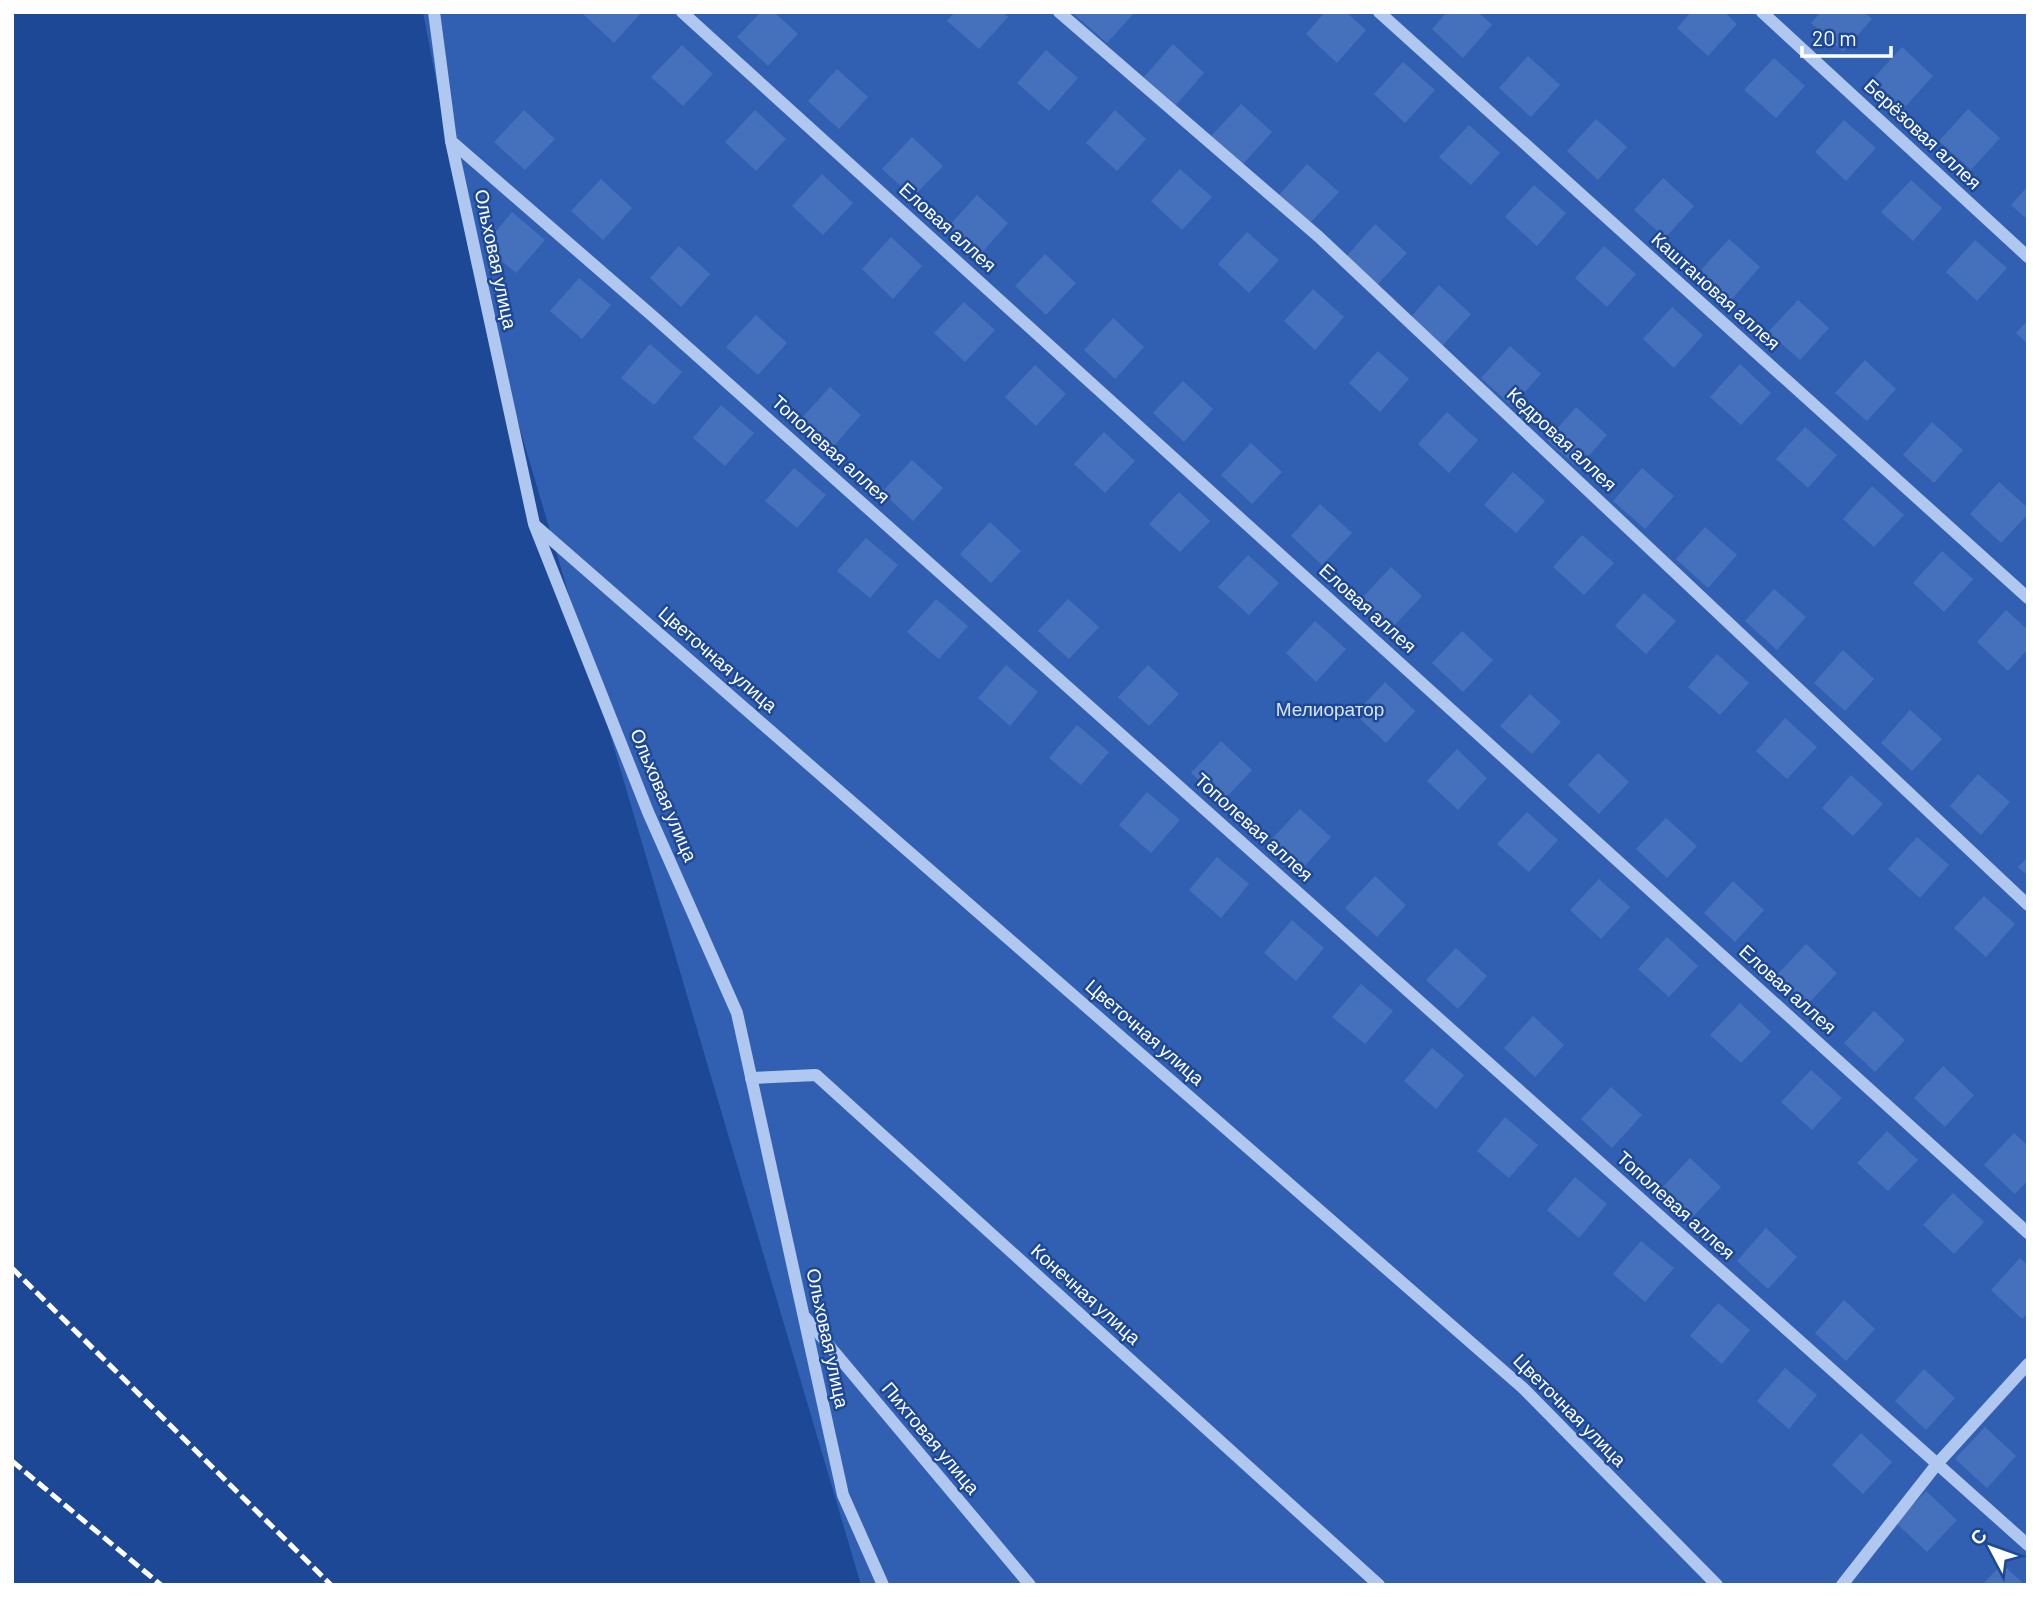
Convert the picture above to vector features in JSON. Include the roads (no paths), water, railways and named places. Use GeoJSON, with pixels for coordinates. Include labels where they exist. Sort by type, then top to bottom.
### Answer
{"type":"FeatureCollection","features":[{"type":"Feature","properties":{"kind":"street","name":"Ольховая улица"},"geometry":{"type":"LineString","coordinates":[[434,12],[451,141],[534,524],[648,812],[737,1013],[843,1495],[883,1585]]}},
{"type":"Feature","properties":{"kind":"street","name":"Еловая аллея"},"geometry":{"type":"LineString","coordinates":[[682,12],[2028,1233]]}},
{"type":"Feature","properties":{"kind":"street","name":"Кедровая аллея"},"geometry":{"type":"LineString","coordinates":[[1059,12],[1319,237],[2028,905]]}},
{"type":"Feature","properties":{"kind":"street","name":"Каштановая аллея"},"geometry":{"type":"LineString","coordinates":[[1379,12],[2028,598]]}},
{"type":"Feature","properties":{"kind":"street","name":"Берёзовая аллея"},"geometry":{"type":"LineString","coordinates":[[1762,12],[2028,257]]}},
{"type":"Feature","properties":{"kind":"street","name":"Тополевая аллея"},"geometry":{"type":"LineString","coordinates":[[451,141],[667,328],[2028,1545]]}},
{"type":"Feature","properties":{"kind":"street","name":"Цветочная улица"},"geometry":{"type":"LineString","coordinates":[[534,524],[1523,1388],[1717,1585]]}},
{"type":"Feature","properties":{"kind":"street","name":"Конечная улица"},"geometry":{"type":"LineString","coordinates":[[751,1078],[816,1075],[1379,1585]]}},
{"type":"Feature","properties":{"kind":"street","name":"Пихтовая улица"},"geometry":{"type":"LineString","coordinates":[[803,1315],[1030,1585]]}},
{"type":"Feature","properties":{"kind":"street"},"geometry":{"type":"LineString","coordinates":[[1842,1585],[1937,1464],[2028,1364]]}},
{"type":"Feature","properties":{"kind":"railway"},"geometry":{"type":"LineString","coordinates":[[12,1268],[331,1585]]}},
{"type":"Feature","properties":{"kind":"railway"},"geometry":{"type":"LineString","coordinates":[[12,1461],[161,1585]]}},
{"type":"Feature","properties":{"kind":"park label","name":"Мелиоратор"},"geometry":{"type":"Point","coordinates":[1330,709]}}]}
